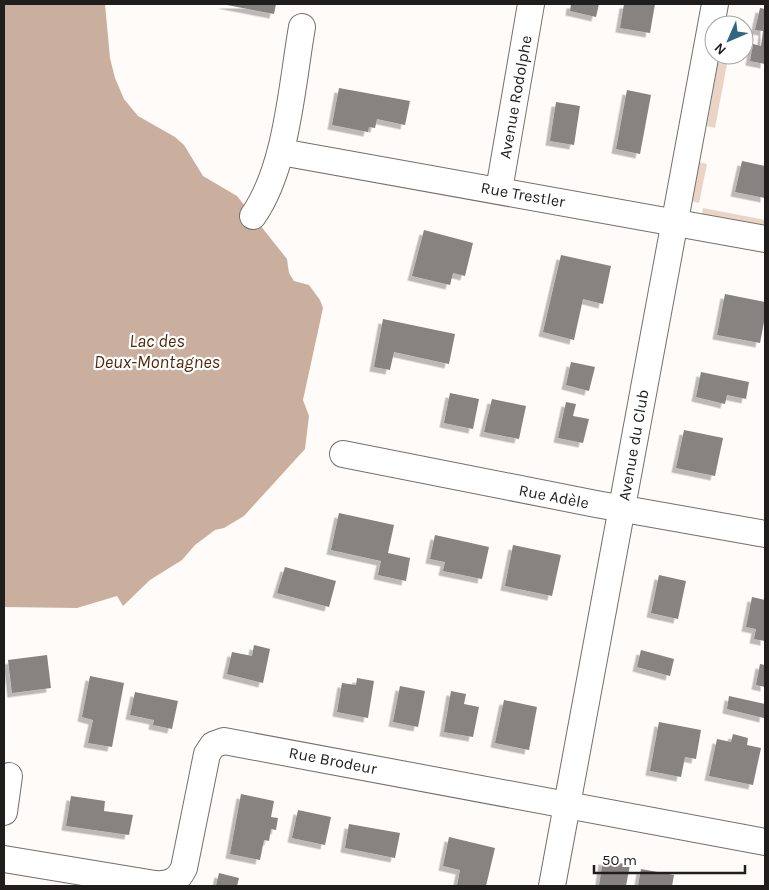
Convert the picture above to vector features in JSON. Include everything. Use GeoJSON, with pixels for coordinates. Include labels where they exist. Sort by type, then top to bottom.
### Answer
{"type":"FeatureCollection","features":[{"type":"Feature","properties":{"kind":"street","name":"Avenue Rodolphe"},"geometry":{"type":"LineString","coordinates":[[499,190],[531,4]]}},
{"type":"Feature","properties":{"kind":"street","name":"Avenue du Club"},"geometry":{"type":"LineString","coordinates":[[552,886],[715,4]]}},
{"type":"Feature","properties":{"kind":"street"},"geometry":{"type":"LineString","coordinates":[[253,216],[264,198],[281,152],[302,27]]}},
{"type":"Feature","properties":{"kind":"street","name":"Rue Trestler"},"geometry":{"type":"LineString","coordinates":[[281,152],[765,238]]}},
{"type":"Feature","properties":{"kind":"street","name":"Rue Adèle"},"geometry":{"type":"LineString","coordinates":[[344,454],[765,534]]}},
{"type":"Feature","properties":{"kind":"street","name":"Rue Brodeur"},"geometry":{"type":"LineString","coordinates":[[4,859],[155,884],[165,884],[176,880],[184,868],[207,754],[213,745],[224,741],[765,842]]}},
{"type":"Feature","properties":{"kind":"street"},"geometry":{"type":"LineString","coordinates":[[4,812],[9,776]]}},
{"type":"Feature","properties":{"kind":"shaded area"},"geometry":{"type":"Polygon","coordinates":[[[718,65],[727,65],[715,128],[707,126],[718,65]]]}},
{"type":"Feature","properties":{"kind":"shaded area"},"geometry":{"type":"Polygon","coordinates":[[[699,162],[707,164],[699,203],[691,201],[699,162]]]}},
{"type":"Feature","properties":{"kind":"shaded area"},"geometry":{"type":"Polygon","coordinates":[[[703,208],[765,220],[765,225],[702,214],[703,208]]]}},
{"type":"Feature","properties":{"kind":"water","name":"Lac des Deux-Montagnes"},"geometry":{"type":"Polygon","coordinates":[[[4,4],[105,4],[110,58],[115,78],[124,99],[138,116],[175,137],[184,145],[203,176],[237,196],[287,259],[289,273],[294,281],[309,285],[320,300],[323,308],[303,400],[309,416],[305,449],[244,516],[224,528],[215,530],[195,545],[182,560],[150,580],[123,606],[117,596],[77,608],[4,607],[4,4]]]}},
{"type":"Feature","properties":{"kind":"building"},"geometry":{"type":"Polygon","coordinates":[[[222,4],[276,4],[274,14],[222,4]]]}},
{"type":"Feature","properties":{"kind":"building"},"geometry":{"type":"Polygon","coordinates":[[[571,4],[599,4],[596,17],[570,11],[571,4]]]}},
{"type":"Feature","properties":{"kind":"building"},"geometry":{"type":"Polygon","coordinates":[[[624,4],[655,4],[650,33],[620,28],[624,4]]]}},
{"type":"Feature","properties":{"kind":"building"},"geometry":{"type":"Polygon","coordinates":[[[760,8],[765,9],[765,64],[754,62],[754,44],[761,46],[763,31],[755,30],[760,8]]]}},
{"type":"Feature","properties":{"kind":"building"},"geometry":{"type":"Polygon","coordinates":[[[339,88],[410,101],[405,125],[377,119],[375,128],[369,127],[368,132],[332,125],[339,88]]]}},
{"type":"Feature","properties":{"kind":"building"},"geometry":{"type":"Polygon","coordinates":[[[627,90],[651,95],[640,154],[616,149],[627,90]]]}},
{"type":"Feature","properties":{"kind":"building"},"geometry":{"type":"Polygon","coordinates":[[[556,102],[580,106],[574,145],[550,141],[556,102]]]}},
{"type":"Feature","properties":{"kind":"building"},"geometry":{"type":"Polygon","coordinates":[[[742,161],[765,166],[765,198],[735,192],[742,161]]]}},
{"type":"Feature","properties":{"kind":"building"},"geometry":{"type":"Polygon","coordinates":[[[424,230],[473,243],[465,276],[453,273],[450,285],[412,276],[424,230]]]}},
{"type":"Feature","properties":{"kind":"building"},"geometry":{"type":"Polygon","coordinates":[[[561,255],[611,266],[603,304],[583,299],[574,340],[543,332],[561,255]]]}},
{"type":"Feature","properties":{"kind":"building"},"geometry":{"type":"Polygon","coordinates":[[[725,294],[765,302],[765,317],[760,343],[717,335],[725,294]]]}},
{"type":"Feature","properties":{"kind":"building"},"geometry":{"type":"Polygon","coordinates":[[[383,319],[455,334],[449,364],[394,352],[390,370],[374,367],[383,319]]]}},
{"type":"Feature","properties":{"kind":"building"},"geometry":{"type":"Polygon","coordinates":[[[571,362],[595,367],[589,391],[566,385],[571,362]]]}},
{"type":"Feature","properties":{"kind":"building"},"geometry":{"type":"Polygon","coordinates":[[[701,372],[749,382],[746,399],[727,395],[725,404],[696,397],[701,372]]]}},
{"type":"Feature","properties":{"kind":"building"},"geometry":{"type":"Polygon","coordinates":[[[450,393],[479,399],[473,429],[444,423],[450,393]]]}},
{"type":"Feature","properties":{"kind":"building"},"geometry":{"type":"Polygon","coordinates":[[[492,399],[526,406],[519,439],[484,432],[492,399]]]}},
{"type":"Feature","properties":{"kind":"building"},"geometry":{"type":"Polygon","coordinates":[[[566,402],[576,404],[573,416],[589,419],[583,443],[558,438],[566,402]]]}},
{"type":"Feature","properties":{"kind":"building"},"geometry":{"type":"Polygon","coordinates":[[[684,430],[723,438],[715,476],[676,468],[684,430]]]}},
{"type":"Feature","properties":{"kind":"building"},"geometry":{"type":"Polygon","coordinates":[[[339,513],[394,525],[388,553],[410,558],[406,581],[378,575],[381,561],[331,550],[339,513]]]}},
{"type":"Feature","properties":{"kind":"building"},"geometry":{"type":"Polygon","coordinates":[[[435,535],[489,547],[482,579],[443,571],[445,562],[430,559],[435,535]]]}},
{"type":"Feature","properties":{"kind":"building"},"geometry":{"type":"Polygon","coordinates":[[[513,545],[561,555],[552,596],[505,586],[513,545]]]}},
{"type":"Feature","properties":{"kind":"building"},"geometry":{"type":"Polygon","coordinates":[[[285,567],[336,581],[329,607],[277,593],[285,567]]]}},
{"type":"Feature","properties":{"kind":"building"},"geometry":{"type":"Polygon","coordinates":[[[659,575],[686,581],[678,619],[651,613],[659,575]]]}},
{"type":"Feature","properties":{"kind":"building"},"geometry":{"type":"Polygon","coordinates":[[[752,597],[765,600],[765,641],[754,639],[756,629],[746,627],[752,597]]]}},
{"type":"Feature","properties":{"kind":"building"},"geometry":{"type":"Polygon","coordinates":[[[254,645],[270,649],[263,683],[227,674],[232,652],[252,656],[254,645]]]}},
{"type":"Feature","properties":{"kind":"building"},"geometry":{"type":"Polygon","coordinates":[[[641,650],[674,659],[670,676],[637,667],[641,650]]]}},
{"type":"Feature","properties":{"kind":"building"},"geometry":{"type":"Polygon","coordinates":[[[47,655],[51,688],[12,693],[8,660],[47,655]]]}},
{"type":"Feature","properties":{"kind":"building"},"geometry":{"type":"Polygon","coordinates":[[[760,664],[765,665],[765,687],[756,685],[760,664]]]}},
{"type":"Feature","properties":{"kind":"building"},"geometry":{"type":"Polygon","coordinates":[[[90,676],[124,683],[112,747],[88,743],[93,720],[82,717],[90,676]]]}},
{"type":"Feature","properties":{"kind":"building"},"geometry":{"type":"Polygon","coordinates":[[[357,678],[374,681],[368,718],[337,712],[342,683],[356,685],[357,678]]]}},
{"type":"Feature","properties":{"kind":"building"},"geometry":{"type":"Polygon","coordinates":[[[400,686],[425,691],[418,727],[393,722],[400,686]]]}},
{"type":"Feature","properties":{"kind":"building"},"geometry":{"type":"Polygon","coordinates":[[[451,691],[466,694],[464,704],[479,707],[473,737],[444,732],[451,691]]]}},
{"type":"Feature","properties":{"kind":"building"},"geometry":{"type":"Polygon","coordinates":[[[135,692],[178,701],[172,729],[153,725],[154,720],[130,715],[135,692]]]}},
{"type":"Feature","properties":{"kind":"building"},"geometry":{"type":"Polygon","coordinates":[[[729,696],[765,704],[764,718],[727,709],[729,696]]]}},
{"type":"Feature","properties":{"kind":"building"},"geometry":{"type":"Polygon","coordinates":[[[504,700],[537,707],[529,750],[495,743],[504,700]]]}},
{"type":"Feature","properties":{"kind":"building"},"geometry":{"type":"Polygon","coordinates":[[[659,722],[701,730],[696,759],[685,757],[681,777],[650,771],[659,722]]]}},
{"type":"Feature","properties":{"kind":"building"},"geometry":{"type":"Polygon","coordinates":[[[733,734],[748,738],[747,745],[761,748],[753,785],[709,776],[717,739],[731,742],[733,734]]]}},
{"type":"Feature","properties":{"kind":"building"},"geometry":{"type":"Polygon","coordinates":[[[241,794],[274,801],[271,817],[278,818],[276,830],[271,829],[269,841],[264,840],[260,860],[230,854],[241,794]]]}},
{"type":"Feature","properties":{"kind":"building"},"geometry":{"type":"Polygon","coordinates":[[[71,796],[105,801],[104,811],[133,815],[129,835],[66,826],[71,796]]]}},
{"type":"Feature","properties":{"kind":"building"},"geometry":{"type":"Polygon","coordinates":[[[298,810],[331,817],[325,845],[292,838],[298,810]]]}},
{"type":"Feature","properties":{"kind":"building"},"geometry":{"type":"Polygon","coordinates":[[[349,824],[400,833],[395,858],[345,848],[349,824]]]}},
{"type":"Feature","properties":{"kind":"building"},"geometry":{"type":"Polygon","coordinates":[[[449,837],[495,848],[486,886],[457,886],[460,870],[443,866],[449,837]]]}},
{"type":"Feature","properties":{"kind":"building"},"geometry":{"type":"Polygon","coordinates":[[[603,860],[630,865],[626,886],[599,886],[603,860]]]}},
{"type":"Feature","properties":{"kind":"building"},"geometry":{"type":"Polygon","coordinates":[[[641,869],[674,875],[672,886],[638,886],[641,869]]]}},
{"type":"Feature","properties":{"kind":"building"},"geometry":{"type":"Polygon","coordinates":[[[219,873],[239,878],[237,886],[216,886],[219,873]]]}}]}
